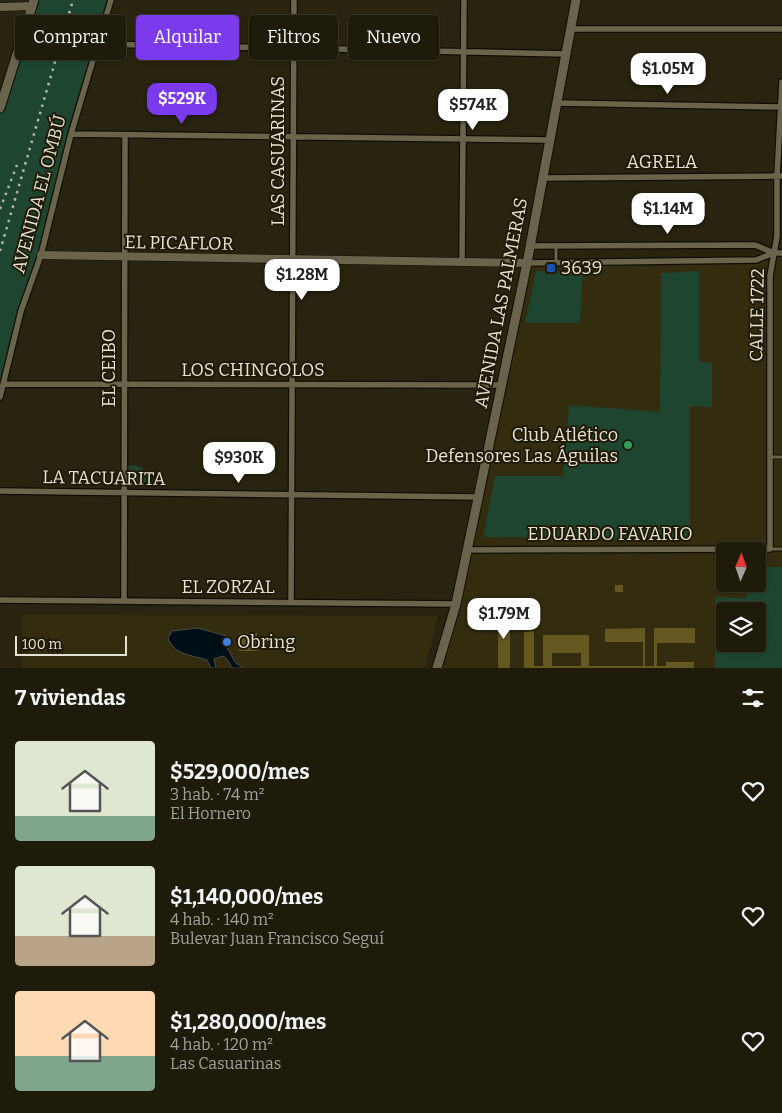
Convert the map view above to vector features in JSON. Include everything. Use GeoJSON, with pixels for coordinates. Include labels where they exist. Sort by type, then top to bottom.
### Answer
{"type":"FeatureCollection","features":[{"type":"Feature","properties":{"kind":"main road","name":"AVENIDA LAS PALMERAS"},"geometry":{"type":"LineString","coordinates":[[437,668],[456,604],[468,550],[527,263],[576,0]]}},
{"type":"Feature","properties":{"kind":"main road"},"geometry":{"type":"LineString","coordinates":[[0,108],[33,3]]}},
{"type":"Feature","properties":{"kind":"street","name":"AVENIDA EL OMBÚ"},"geometry":{"type":"LineString","coordinates":[[106,15],[111,0]]}},
{"type":"Feature","properties":{"kind":"street","name":"LAS CASUARINAS"},"geometry":{"type":"LineString","coordinates":[[294,0],[294,15]]}},
{"type":"Feature","properties":{"kind":"street"},"geometry":{"type":"LineString","coordinates":[[462,262],[464,0]]}},
{"type":"Feature","properties":{"kind":"street"},"geometry":{"type":"LineString","coordinates":[[0,7],[20,3],[33,3]]}},
{"type":"Feature","properties":{"kind":"street"},"geometry":{"type":"LineString","coordinates":[[570,29],[782,28]]}},
{"type":"Feature","properties":{"kind":"street"},"geometry":{"type":"LineString","coordinates":[[126,45],[249,47]]}},
{"type":"Feature","properties":{"kind":"street"},"geometry":{"type":"LineString","coordinates":[[338,49],[566,54]]}},
{"type":"Feature","properties":{"kind":"street","name":"AVENIDA EL OMBÚ"},"geometry":{"type":"LineString","coordinates":[[0,397],[21,311],[41,256],[92,60]]}},
{"type":"Feature","properties":{"kind":"street","name":"LAS CASUARINAS"},"geometry":{"type":"LineString","coordinates":[[291,602],[293,60]]}},
{"type":"Feature","properties":{"kind":"street","name":"CALLE 1722"},"geometry":{"type":"LineString","coordinates":[[770,549],[770,276],[778,236],[782,82]]}},
{"type":"Feature","properties":{"kind":"street"},"geometry":{"type":"LineString","coordinates":[[556,103],[781,107]]}},
{"type":"Feature","properties":{"kind":"street"},"geometry":{"type":"LineString","coordinates":[[71,134],[550,140]]}},
{"type":"Feature","properties":{"kind":"street","name":"EL CEIBO"},"geometry":{"type":"LineString","coordinates":[[124,601],[125,135]]}},
{"type":"Feature","properties":{"kind":"street","name":"AGRELA"},"geometry":{"type":"LineString","coordinates":[[543,178],[780,176]]}},
{"type":"Feature","properties":{"kind":"street"},"geometry":{"type":"LineString","coordinates":[[530,246],[755,245],[774,253]]}},
{"type":"Feature","properties":{"kind":"street"},"geometry":{"type":"LineString","coordinates":[[527,263],[756,260],[774,253],[782,253]]}},
{"type":"Feature","properties":{"kind":"street","name":"EL PICAFLOR"},"geometry":{"type":"LineString","coordinates":[[41,256],[527,263]]}},
{"type":"Feature","properties":{"kind":"street","name":"LOS CHINGOLOS"},"geometry":{"type":"LineString","coordinates":[[4,384],[502,385]]}},
{"type":"Feature","properties":{"kind":"street","name":"LA TACUARITA"},"geometry":{"type":"LineString","coordinates":[[0,491],[478,497]]}},
{"type":"Feature","properties":{"kind":"street","name":"EDUARDO FAVARIO"},"geometry":{"type":"LineString","coordinates":[[468,550],[770,549]]}},
{"type":"Feature","properties":{"kind":"street","name":"EL ZORZAL"},"geometry":{"type":"LineString","coordinates":[[0,600],[456,604]]}},
{"type":"Feature","properties":{"kind":"lane"},"geometry":{"type":"LineString","coordinates":[[556,246],[556,263]]}},
{"type":"Feature","properties":{"kind":"lane"},"geometry":{"type":"LineString","coordinates":[[771,457],[782,457]]}},
{"type":"Feature","properties":{"kind":"lane","name":"EDUARDO FAVARIO"},"geometry":{"type":"LineString","coordinates":[[770,549],[782,549]]}},
{"type":"Feature","properties":{"kind":"shaded area"},"geometry":{"type":"Polygon","coordinates":[[[782,253],[782,668],[437,668],[456,604],[527,263],[756,260],[782,253]]]}},
{"type":"Feature","properties":{"kind":"shaded area","name":"Obring"},"geometry":{"type":"Polygon","coordinates":[[[22,615],[438,616],[425,668],[22,668],[22,615]]]}},
{"type":"Feature","properties":{"kind":"shaded area"},"geometry":{"type":"Polygon","coordinates":[[[198,628],[226,636],[233,640],[226,646],[235,662],[243,668],[232,668],[223,656],[214,659],[216,668],[211,668],[207,660],[179,651],[171,644],[168,638],[172,631],[198,628]]]}},
{"type":"Feature","properties":{"kind":"green space"},"geometry":{"type":"Polygon","coordinates":[[[34,0],[111,0],[106,15],[29,15],[34,0]]]}},
{"type":"Feature","properties":{"kind":"green space"},"geometry":{"type":"Polygon","coordinates":[[[15,60],[92,60],[41,255],[21,311],[0,397],[0,108],[15,60]]]}},
{"type":"Feature","properties":{"kind":"green space"},"geometry":{"type":"Polygon","coordinates":[[[536,271],[583,272],[580,323],[525,323],[536,271]]]}},
{"type":"Feature","properties":{"kind":"green space","name":"Club Atlético Defensores Las Águilas"},"geometry":{"type":"Polygon","coordinates":[[[699,271],[699,362],[712,363],[712,407],[690,406],[690,540],[483,537],[495,476],[563,476],[569,405],[660,412],[661,273],[699,271]]]}},
{"type":"Feature","properties":{"kind":"green space"},"geometry":{"type":"Polygon","coordinates":[[[134,465],[147,472],[151,486],[128,486],[128,466],[134,465]]]}},
{"type":"Feature","properties":{"kind":"green space"},"geometry":{"type":"Polygon","coordinates":[[[766,567],[782,567],[782,668],[715,668],[715,597],[746,598],[746,592],[766,592],[766,567]]]}},
{"type":"Feature","properties":{"kind":"building"},"geometry":{"type":"Polygon","coordinates":[[[615,585],[623,585],[623,592],[615,592],[615,585]]]}},
{"type":"Feature","properties":{"kind":"building"},"geometry":{"type":"Polygon","coordinates":[[[498,611],[510,611],[510,668],[498,668],[498,611]]]}},
{"type":"Feature","properties":{"kind":"building"},"geometry":{"type":"Polygon","coordinates":[[[645,628],[645,666],[654,666],[654,628],[695,628],[695,643],[657,643],[657,666],[666,666],[666,662],[694,662],[694,668],[524,668],[524,632],[534,631],[534,666],[543,666],[543,635],[589,635],[589,666],[643,666],[643,642],[605,642],[605,629],[645,628]],[[552,653],[552,666],[581,666],[581,653],[552,653]]]}},
{"type":"Feature","properties":{"kind":"building"},"geometry":{"type":"Polygon","coordinates":[[[239,633],[257,633],[257,651],[239,651],[239,633]]]}},
{"type":"Feature","properties":{"kind":"railway"},"geometry":{"type":"LineString","coordinates":[[0,251],[73,0]]}},
{"type":"Feature","properties":{"kind":"railway"},"geometry":{"type":"LineString","coordinates":[[0,209],[17,165]]}},
{"type":"Feature","properties":{"kind":"place","name":"3639"},"geometry":{"type":"Point","coordinates":[551,268]}},
{"type":"Feature","properties":{"kind":"place","name":"Club Atlético Defensores Las Águilas"},"geometry":{"type":"Point","coordinates":[628,445]}},
{"type":"Feature","properties":{"kind":"place","name":"Obring"},"geometry":{"type":"Point","coordinates":[227,642]}}]}
